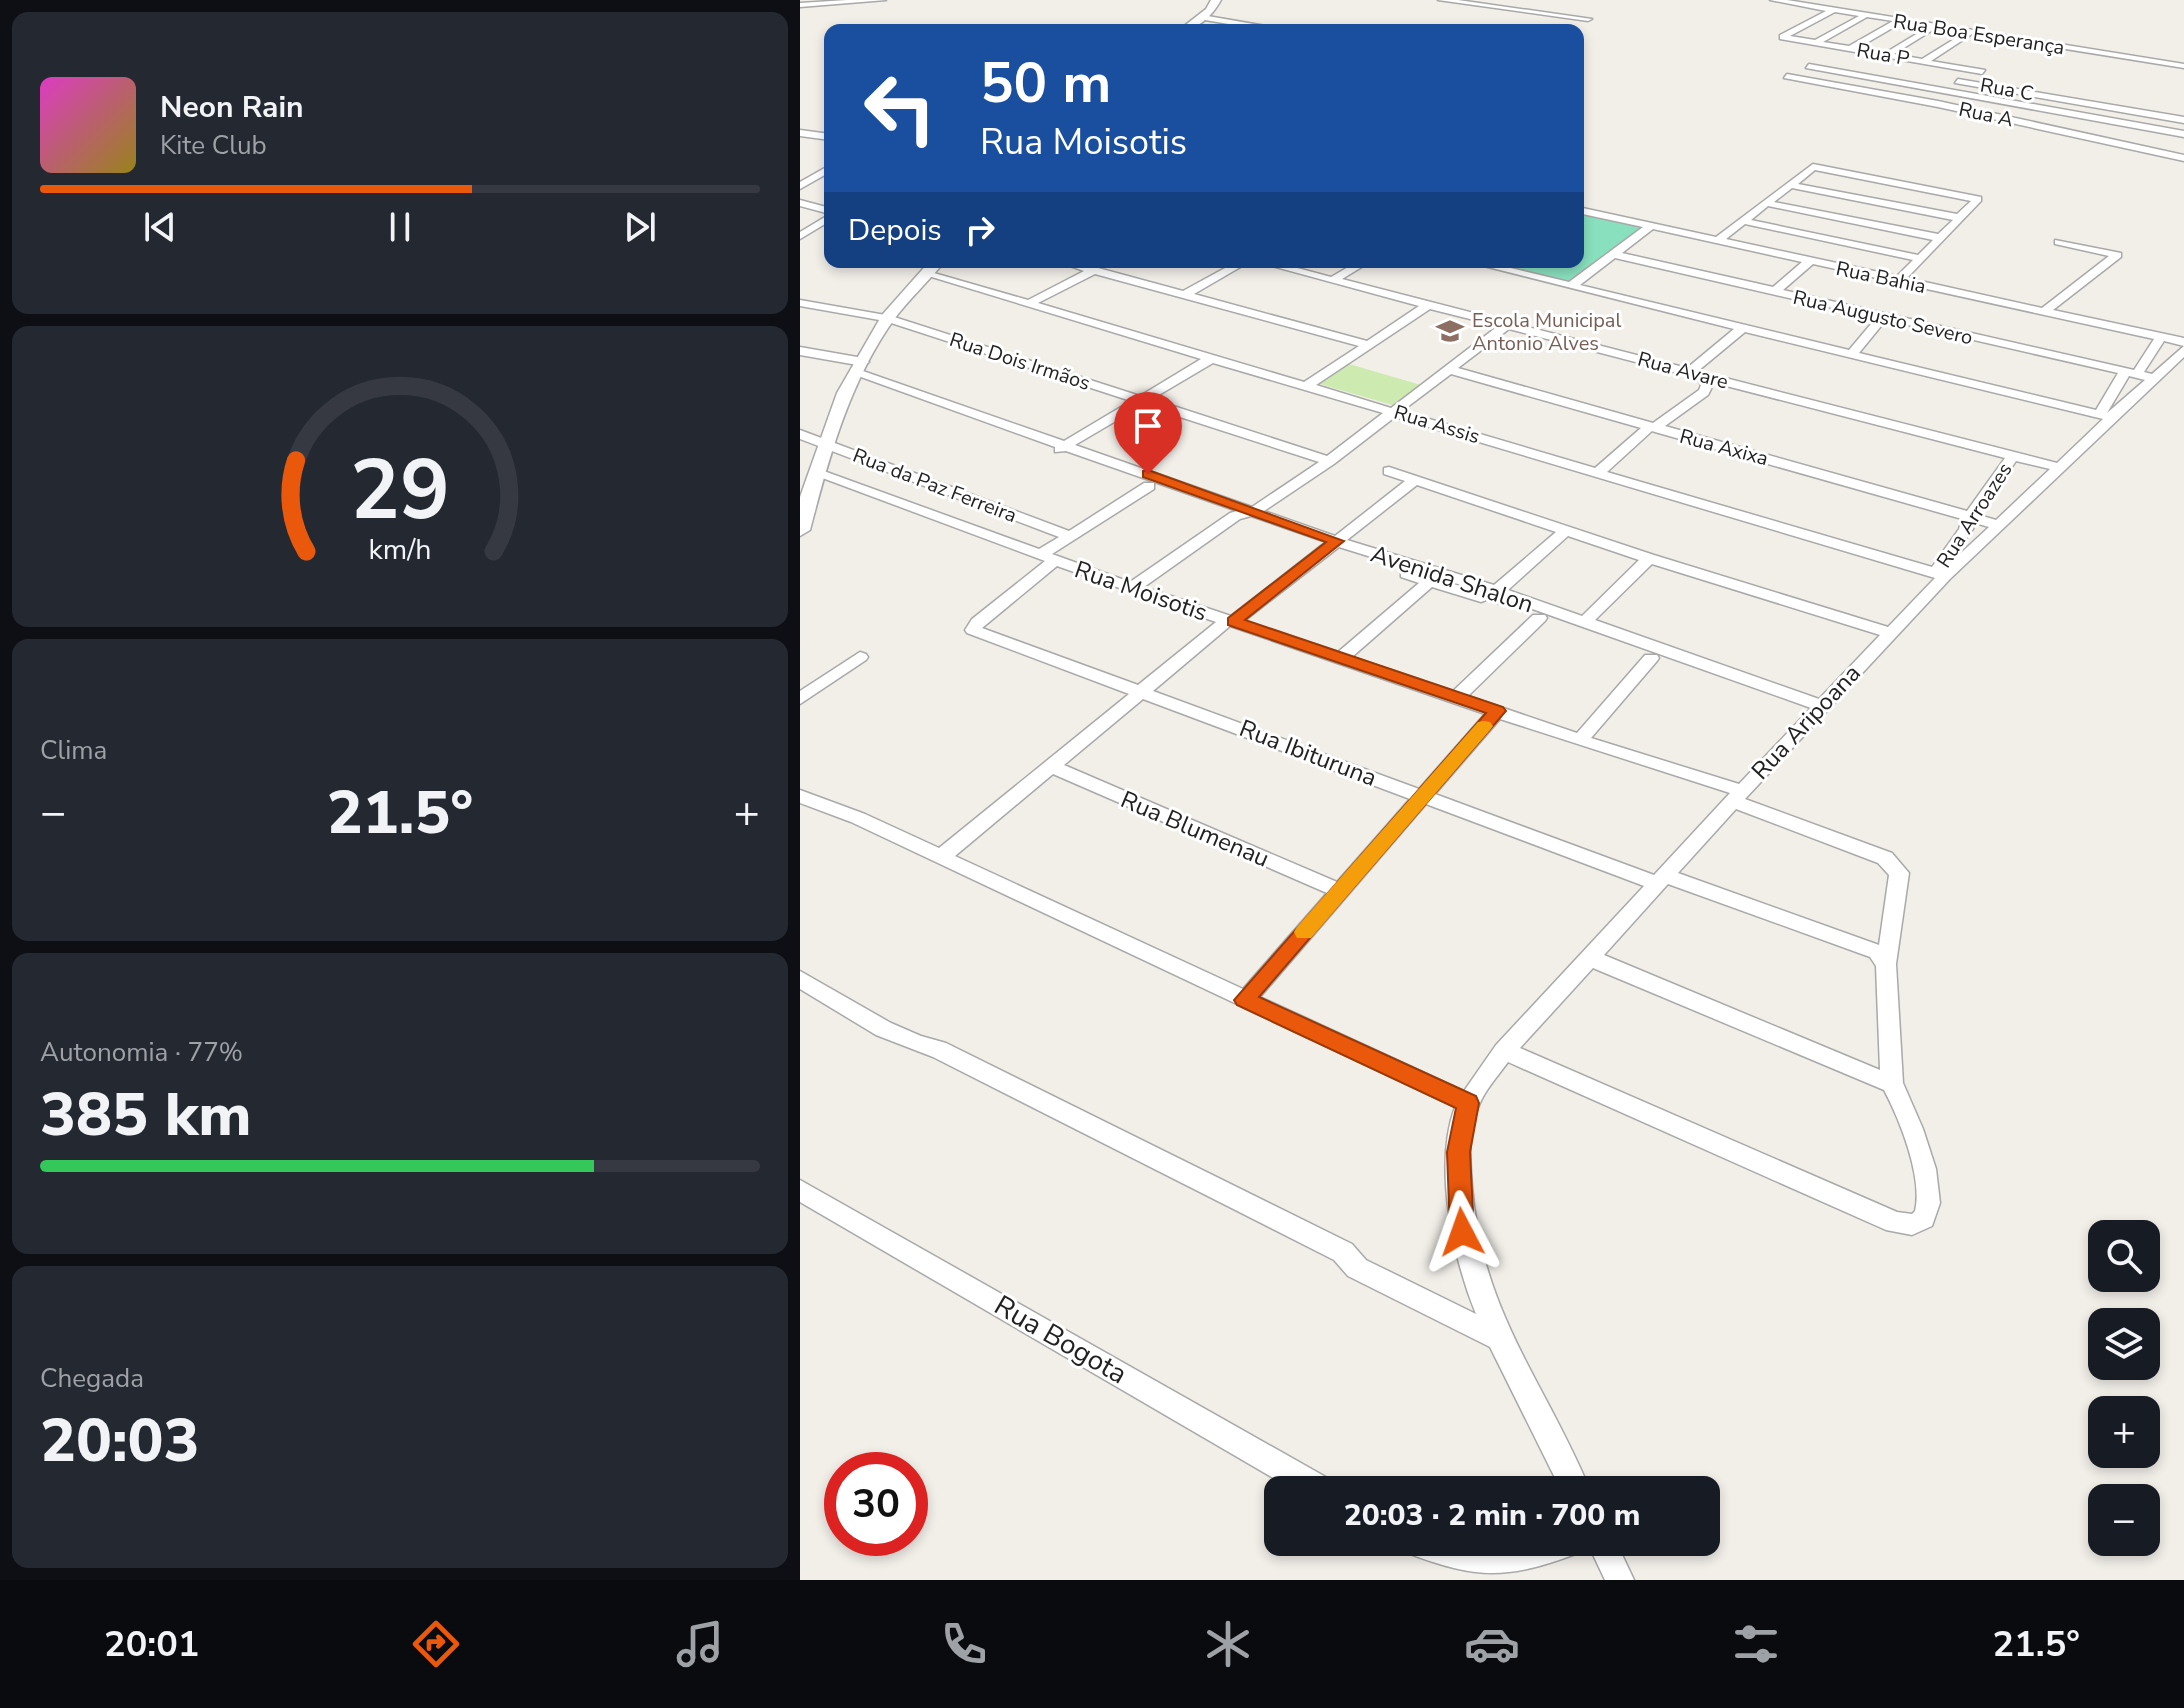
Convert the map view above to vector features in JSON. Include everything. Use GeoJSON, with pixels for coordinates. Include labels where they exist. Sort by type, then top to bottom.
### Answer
{"type":"FeatureCollection","features":[{"type":"Feature","properties":{"kind":"street"},"geometry":{"type":"LineString","coordinates":[[800,5],[882,0]]}},
{"type":"Feature","properties":{"kind":"street"},"geometry":{"type":"LineString","coordinates":[[1192,24],[1216,0]]}},
{"type":"Feature","properties":{"kind":"street"},"geometry":{"type":"LineString","coordinates":[[1442,0],[1588,19]]}},
{"type":"Feature","properties":{"kind":"street","name":"Rua Boa Esperança"},"geometry":{"type":"LineString","coordinates":[[1774,0],[2184,66]]}},
{"type":"Feature","properties":{"kind":"street"},"geometry":{"type":"LineString","coordinates":[[1802,17],[1814,19],[1833,10]]}},
{"type":"Feature","properties":{"kind":"street"},"geometry":{"type":"LineString","coordinates":[[1817,42],[1864,16]]}},
{"type":"Feature","properties":{"kind":"street"},"geometry":{"type":"LineString","coordinates":[[1202,17],[1242,24]]}},
{"type":"Feature","properties":{"kind":"street","name":"Rua P"},"geometry":{"type":"LineString","coordinates":[[1814,19],[1783,37],[1982,72],[1968,83]]}},
{"type":"Feature","properties":{"kind":"street"},"geometry":{"type":"LineString","coordinates":[[1809,66],[1899,21]]}},
{"type":"Feature","properties":{"kind":"street"},"geometry":{"type":"LineString","coordinates":[[1887,55],[1933,27]]}},
{"type":"Feature","properties":{"kind":"street"},"geometry":{"type":"LineString","coordinates":[[1925,61],[1970,32]]}},
{"type":"Feature","properties":{"kind":"street"},"geometry":{"type":"LineString","coordinates":[[1809,66],[2180,133]]}},
{"type":"Feature","properties":{"kind":"street","name":"Rua A"},"geometry":{"type":"LineString","coordinates":[[1809,66],[1787,76],[2184,158]]}},
{"type":"Feature","properties":{"kind":"street","name":"Rua C"},"geometry":{"type":"LineString","coordinates":[[1953,80],[2184,121]]}},
{"type":"Feature","properties":{"kind":"street"},"geometry":{"type":"LineString","coordinates":[[1934,106],[1968,83]]}},
{"type":"Feature","properties":{"kind":"street"},"geometry":{"type":"LineString","coordinates":[[2156,152],[2180,133],[2184,121]]}},
{"type":"Feature","properties":{"kind":"street"},"geometry":{"type":"LineString","coordinates":[[800,133],[824,137]]}},
{"type":"Feature","properties":{"kind":"street"},"geometry":{"type":"LineString","coordinates":[[800,142],[812,136]]}},
{"type":"Feature","properties":{"kind":"street"},"geometry":{"type":"LineString","coordinates":[[1717,241],[1813,167],[1978,199],[1899,281]]}},
{"type":"Feature","properties":{"kind":"street"},"geometry":{"type":"LineString","coordinates":[[800,186],[824,172]]}},
{"type":"Feature","properties":{"kind":"street"},"geometry":{"type":"LineString","coordinates":[[1790,185],[1960,218]]}},
{"type":"Feature","properties":{"kind":"street"},"geometry":{"type":"LineString","coordinates":[[800,203],[824,209]]}},
{"type":"Feature","properties":{"kind":"street"},"geometry":{"type":"LineString","coordinates":[[1767,203],[1941,238]]}},
{"type":"Feature","properties":{"kind":"street","name":"Rua Bahia"},"geometry":{"type":"LineString","coordinates":[[1584,211],[2184,342]]}},
{"type":"Feature","properties":{"kind":"street"},"geometry":{"type":"LineString","coordinates":[[800,236],[824,221]]}},
{"type":"Feature","properties":{"kind":"street"},"geometry":{"type":"LineString","coordinates":[[1743,221],[1921,259]]}},
{"type":"Feature","properties":{"kind":"street"},"geometry":{"type":"LineString","coordinates":[[1571,286],[1651,226]]}},
{"type":"Feature","properties":{"kind":"street"},"geometry":{"type":"LineString","coordinates":[[2043,312],[2117,255],[2059,242]]}},
{"type":"Feature","properties":{"kind":"street","name":"Rua Augusto Severo"},"geometry":{"type":"LineString","coordinates":[[1612,254],[2139,375]]}},
{"type":"Feature","properties":{"kind":"street"},"geometry":{"type":"LineString","coordinates":[[1773,293],[1809,262]]}},
{"type":"Feature","properties":{"kind":"street"},"geometry":{"type":"LineString","coordinates":[[800,530],[825,443],[857,373],[887,318],[933,268]]}},
{"type":"Feature","properties":{"kind":"street","name":"Rua Assis"},"geometry":{"type":"LineString","coordinates":[[940,268],[1029,304],[1394,410],[1940,575]]}},
{"type":"Feature","properties":{"kind":"street"},"geometry":{"type":"LineString","coordinates":[[1086,268],[1370,345]]}},
{"type":"Feature","properties":{"kind":"street"},"geometry":{"type":"LineString","coordinates":[[1184,295],[1233,268]]}},
{"type":"Feature","properties":{"kind":"street","name":"Rua Avare"},"geometry":{"type":"LineString","coordinates":[[1286,268],[2057,467]]}},
{"type":"Feature","properties":{"kind":"street"},"geometry":{"type":"LineString","coordinates":[[1333,280],[1354,268]]}},
{"type":"Feature","properties":{"kind":"street"},"geometry":{"type":"LineString","coordinates":[[1506,268],[2106,416],[2139,375],[2161,337]]}},
{"type":"Feature","properties":{"kind":"street"},"geometry":{"type":"LineString","coordinates":[[1029,304],[1094,270]]}},
{"type":"Feature","properties":{"kind":"street","name":"Rua Dois Irmãos"},"geometry":{"type":"LineString","coordinates":[[800,303],[887,318],[1329,461]]}},
{"type":"Feature","properties":{"kind":"street"},"geometry":{"type":"LineString","coordinates":[[1308,385],[1428,305]]}},
{"type":"Feature","properties":{"kind":"street"},"geometry":{"type":"LineString","coordinates":[[1852,354],[1883,317]]}},
{"type":"Feature","properties":{"kind":"street"},"geometry":{"type":"LineString","coordinates":[[1132,588],[1235,516],[1255,511],[1329,461],[1507,325]]}},
{"type":"Feature","properties":{"kind":"street"},"geometry":{"type":"LineString","coordinates":[[1599,472],[1652,427],[1704,392],[1707,385],[1695,374],[1743,328]]}},
{"type":"Feature","properties":{"kind":"street","name":"Rua Aripoana"},"geometry":{"type":"LineString","coordinates":[[1466,1113],[1504,1051],[1940,575],[1999,525],[2057,467],[2106,416],[2139,375],[2184,350]]}},
{"type":"Feature","properties":{"kind":"street","name":"Avenida Shalon"},"geometry":{"type":"LineString","coordinates":[[800,351],[1089,459],[1255,511],[1332,544]]}},
{"type":"Feature","properties":{"kind":"street"},"geometry":{"type":"LineString","coordinates":[[1061,449],[1212,358]]}},
{"type":"Feature","properties":{"kind":"street","name":"Rua Axixa"},"geometry":{"type":"LineString","coordinates":[[1448,369],[1999,525]]}},
{"type":"Feature","properties":{"kind":"street","name":"Rua da Paz Ferreira"},"geometry":{"type":"LineString","coordinates":[[800,434],[1070,536]]}},
{"type":"Feature","properties":{"kind":"street","name":"Rua Arroazes"},"geometry":{"type":"LineString","coordinates":[[1940,575],[1970,517],[2013,456]]}},
{"type":"Feature","properties":{"kind":"street","name":"Avenida Shalon"},"geometry":{"type":"LineString","coordinates":[[1089,459],[1149,486],[1235,516],[1497,597],[1818,710]]}},
{"type":"Feature","properties":{"kind":"street"},"geometry":{"type":"LineString","coordinates":[[1389,471],[1649,558],[1890,633]]}},
{"type":"Feature","properties":{"kind":"street","name":"Rua Moisotis"},"geometry":{"type":"LineString","coordinates":[[816,473],[1046,559],[1342,657],[1737,796],[1885,858],[1899,873],[1886,964]]}},
{"type":"Feature","properties":{"kind":"street"},"geometry":{"type":"LineString","coordinates":[[940,858],[1141,690],[1415,480]]}},
{"type":"Feature","properties":{"kind":"street"},"geometry":{"type":"LineString","coordinates":[[1046,559],[1070,536],[1149,486]]}},
{"type":"Feature","properties":{"kind":"street"},"geometry":{"type":"LineString","coordinates":[[1497,597],[1566,530]]}},
{"type":"Feature","properties":{"kind":"street"},"geometry":{"type":"LineString","coordinates":[[1584,623],[1649,558]]}},
{"type":"Feature","properties":{"kind":"street","name":"Rua Ibituruna"},"geometry":{"type":"LineString","coordinates":[[1046,559],[973,630],[1423,797],[1870,948],[1886,964]]}},
{"type":"Feature","properties":{"kind":"street","name":"Avenida Shalon"},"geometry":{"type":"LineString","coordinates":[[1381,560],[1429,582],[1497,597]]}},
{"type":"Feature","properties":{"kind":"street"},"geometry":{"type":"LineString","coordinates":[[1342,657],[1429,582]]}},
{"type":"Feature","properties":{"kind":"street"},"geometry":{"type":"LineString","coordinates":[[1457,697],[1550,618]]}},
{"type":"Feature","properties":{"kind":"street","name":"Avenida Shalon"},"geometry":{"type":"LineString","coordinates":[[1550,618],[1584,623],[1636,646],[1651,658],[1818,710]]}},
{"type":"Feature","properties":{"kind":"street"},"geometry":{"type":"LineString","coordinates":[[800,699],[860,657]]}},
{"type":"Feature","properties":{"kind":"street"},"geometry":{"type":"LineString","coordinates":[[1580,740],[1651,658]]}},
{"type":"Feature","properties":{"kind":"street"},"geometry":{"type":"LineString","coordinates":[[1245,1000],[1497,711]]}},
{"type":"Feature","properties":{"kind":"street","name":"Rua Blumenau"},"geometry":{"type":"LineString","coordinates":[[1050,766],[1340,891]]}},
{"type":"Feature","properties":{"kind":"street"},"geometry":{"type":"LineString","coordinates":[[800,796],[858,818],[1245,1000],[1466,1113],[1459,1152],[1462,1232],[1496,1337],[1569,1476]]}},
{"type":"Feature","properties":{"kind":"street"},"geometry":{"type":"LineString","coordinates":[[1590,958],[1892,1084]]}},
{"type":"Feature","properties":{"kind":"street"},"geometry":{"type":"LineString","coordinates":[[1504,1051],[1894,1222],[1908,1225],[1925,1217],[1929,1201],[1921,1156],[1892,1084],[1886,964]]}},
{"type":"Feature","properties":{"kind":"street"},"geometry":{"type":"LineString","coordinates":[[800,979],[828,993],[847,1010],[915,1046],[938,1049],[1343,1252],[1357,1268],[1496,1337]]}},
{"type":"Feature","properties":{"kind":"street","name":"Rua Bogota"},"geometry":{"type":"LineString","coordinates":[[800,1190],[1297,1476]]}},
{"type":"Feature","properties":{"kind":"street"},"geometry":{"type":"LineString","coordinates":[[1449,1556],[1484,1565],[1515,1564],[1535,1556]]}},
{"type":"Feature","properties":{"kind":"street"},"geometry":{"type":"LineString","coordinates":[[1608,1556],[1620,1580]]}},
{"type":"Feature","properties":{"kind":"green space"},"geometry":{"type":"Polygon","coordinates":[[[1584,214],[1644,228],[1567,282],[1511,268],[1584,268],[1584,214]]]}},
{"type":"Feature","properties":{"kind":"green space"},"geometry":{"type":"Polygon","coordinates":[[[1349,364],[1421,385],[1392,405],[1320,384],[1349,364]]]}},
{"type":"Feature","properties":{"kind":"slow traffic"},"geometry":{"type":"LineString","coordinates":[[1304,932],[1484,726]]}},
{"type":"Feature","properties":{"kind":"place","name":"Escola Municipal Antonio Alves"},"geometry":{"type":"Point","coordinates":[1450,331]}},
{"type":"Feature","properties":{"kind":"route"},"geometry":{"type":"LineString","coordinates":[[1148,474],[1336,541],[1233,622],[1497,711],[1245,1000],[1468,1103],[1459,1152],[1462,1232]]}}]}
